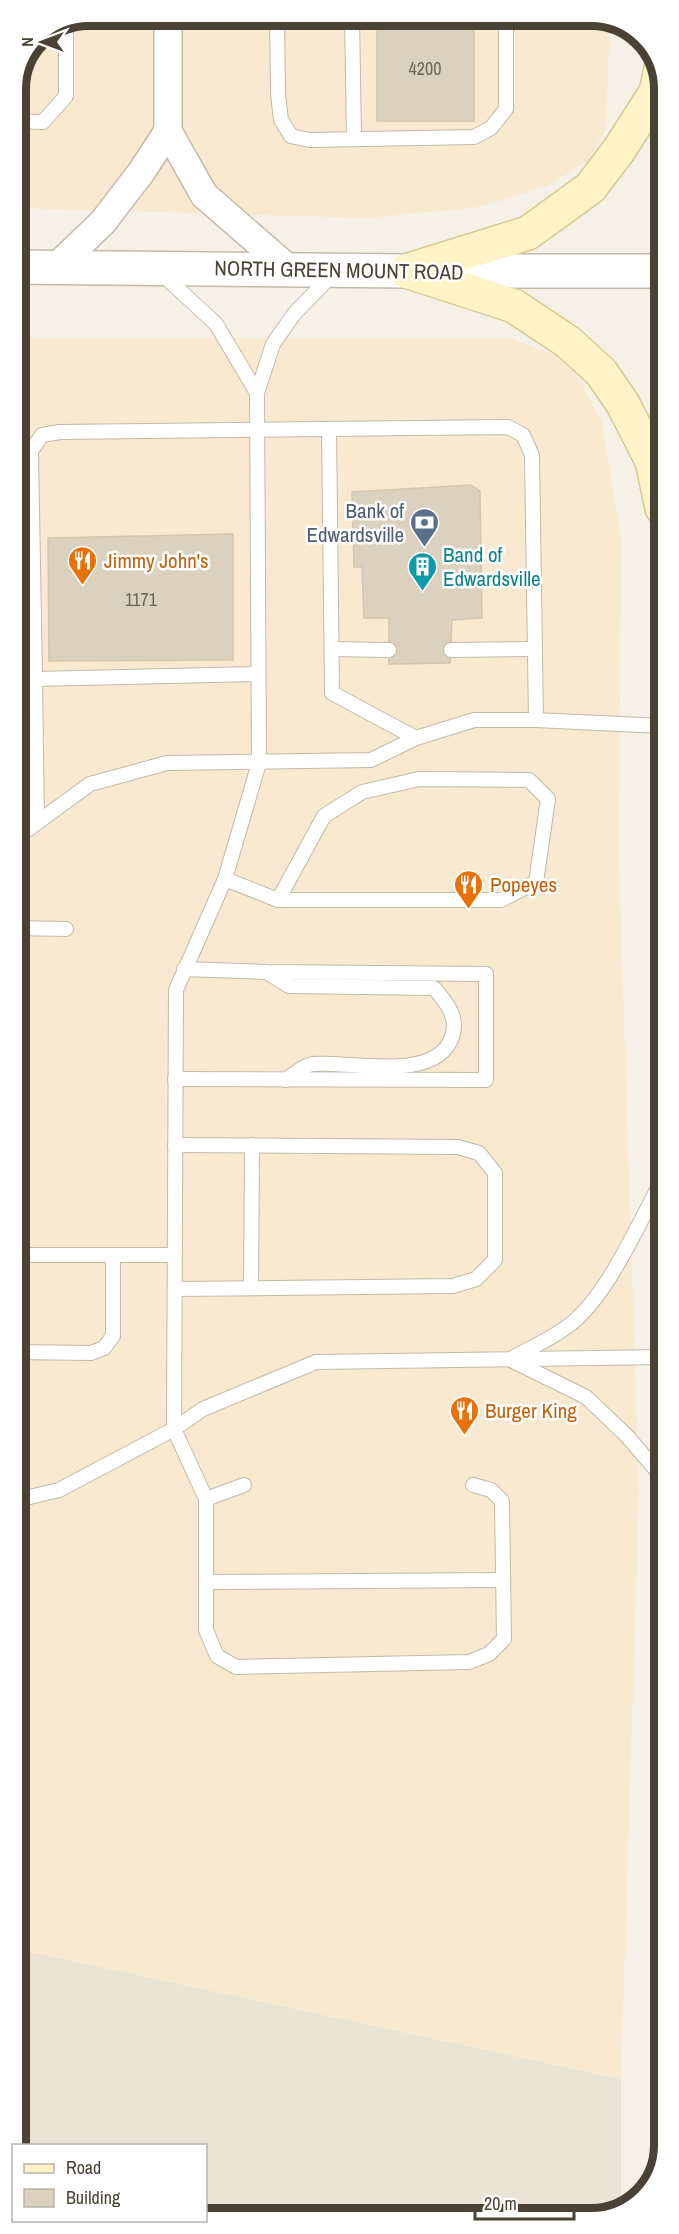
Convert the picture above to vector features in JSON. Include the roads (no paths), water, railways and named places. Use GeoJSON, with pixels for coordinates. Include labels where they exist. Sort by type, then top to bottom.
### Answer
{"type":"FeatureCollection","features":[{"type":"Feature","properties":{"kind":"main road"},"geometry":{"type":"LineString","coordinates":[[406,272],[528,233],[590,188],[619,150],[654,95]]}},
{"type":"Feature","properties":{"kind":"main road"},"geometry":{"type":"LineString","coordinates":[[406,272],[514,306],[568,342],[601,372],[622,404],[652,461],[654,470]]}},
{"type":"Feature","properties":{"kind":"street"},"geometry":{"type":"LineString","coordinates":[[168,26],[168,131],[204,195],[289,269]]}},
{"type":"Feature","properties":{"kind":"street"},"geometry":{"type":"LineString","coordinates":[[56,267],[103,222],[142,171],[168,131]]}},
{"type":"Feature","properties":{"kind":"street","name":"NORTH GREEN MOUNT ROAD"},"geometry":{"type":"LineString","coordinates":[[26,267],[337,269],[406,272],[654,272]]}},
{"type":"Feature","properties":{"kind":"lane"},"geometry":{"type":"LineString","coordinates":[[277,26],[278,94],[281,120],[291,136],[309,140],[474,136],[491,128],[506,108],[506,26]]}},
{"type":"Feature","properties":{"kind":"lane"},"geometry":{"type":"LineString","coordinates":[[352,26],[354,139]]}},
{"type":"Feature","properties":{"kind":"lane"},"geometry":{"type":"LineString","coordinates":[[26,121],[43,122],[66,96],[66,30]]}},
{"type":"Feature","properties":{"kind":"lane"},"geometry":{"type":"LineString","coordinates":[[155,268],[216,324],[257,393]]}},
{"type":"Feature","properties":{"kind":"lane"},"geometry":{"type":"LineString","coordinates":[[337,269],[294,314],[273,344],[257,393],[259,763],[225,879],[176,990],[174,1429],[206,1499],[206,1630],[217,1656],[236,1667],[469,1662],[489,1654],[504,1639],[502,1501],[491,1490],[473,1485]]}},
{"type":"Feature","properties":{"kind":"lane"},"geometry":{"type":"LineString","coordinates":[[37,823],[31,451],[42,435],[60,432],[508,427],[523,435],[532,455],[536,720]]}},
{"type":"Feature","properties":{"kind":"lane"},"geometry":{"type":"LineString","coordinates":[[329,429],[332,693],[416,738]]}},
{"type":"Feature","properties":{"kind":"lane"},"geometry":{"type":"LineString","coordinates":[[332,649],[389,650]]}},
{"type":"Feature","properties":{"kind":"lane"},"geometry":{"type":"LineString","coordinates":[[451,650],[535,649]]}},
{"type":"Feature","properties":{"kind":"lane"},"geometry":{"type":"LineString","coordinates":[[35,679],[258,674]]}},
{"type":"Feature","properties":{"kind":"lane"},"geometry":{"type":"LineString","coordinates":[[26,831],[90,784],[167,763],[371,760],[416,738],[474,720],[536,720],[654,726]]}},
{"type":"Feature","properties":{"kind":"lane"},"geometry":{"type":"LineString","coordinates":[[225,879],[278,900],[501,900],[536,882],[548,799],[529,780],[419,779],[362,792],[324,816],[278,900]]}},
{"type":"Feature","properties":{"kind":"lane"},"geometry":{"type":"LineString","coordinates":[[26,928],[66,929]]}},
{"type":"Feature","properties":{"kind":"lane"},"geometry":{"type":"LineString","coordinates":[[175,1079],[486,1080],[486,974],[184,969]]}},
{"type":"Feature","properties":{"kind":"lane"},"geometry":{"type":"LineString","coordinates":[[267,972],[289,986],[434,988],[448,1004],[454,1020],[453,1034],[447,1047],[435,1058],[415,1066],[310,1064],[285,1080]]}},
{"type":"Feature","properties":{"kind":"lane"},"geometry":{"type":"LineString","coordinates":[[175,1145],[458,1147],[479,1153],[495,1173],[495,1260],[476,1279],[453,1286],[175,1288]]}},
{"type":"Feature","properties":{"kind":"lane"},"geometry":{"type":"LineString","coordinates":[[251,1288],[252,1145]]}},
{"type":"Feature","properties":{"kind":"lane"},"geometry":{"type":"LineString","coordinates":[[510,1359],[568,1326],[591,1306],[608,1280],[654,1196]]}},
{"type":"Feature","properties":{"kind":"lane"},"geometry":{"type":"LineString","coordinates":[[26,1255],[175,1255]]}},
{"type":"Feature","properties":{"kind":"lane"},"geometry":{"type":"LineString","coordinates":[[26,1352],[91,1353],[104,1348],[112,1336],[113,1255]]}},
{"type":"Feature","properties":{"kind":"lane"},"geometry":{"type":"LineString","coordinates":[[26,1498],[59,1490],[174,1429],[203,1409],[316,1362],[654,1357]]}},
{"type":"Feature","properties":{"kind":"lane"},"geometry":{"type":"LineString","coordinates":[[510,1359],[586,1397],[627,1436],[654,1468]]}},
{"type":"Feature","properties":{"kind":"lane"},"geometry":{"type":"LineString","coordinates":[[206,1499],[244,1485]]}},
{"type":"Feature","properties":{"kind":"lane"},"geometry":{"type":"LineString","coordinates":[[206,1582],[503,1580]]}},
{"type":"Feature","properties":{"kind":"place","name":"Bank of Edwardsville"},"geometry":{"type":"Point","coordinates":[425,548]}},
{"type":"Feature","properties":{"kind":"place","name":"Jimmy John's"},"geometry":{"type":"Point","coordinates":[83,586]}},
{"type":"Feature","properties":{"kind":"place","name":"Band of Edwardsville"},"geometry":{"type":"Point","coordinates":[422,592]}},
{"type":"Feature","properties":{"kind":"place","name":"Popeyes"},"geometry":{"type":"Point","coordinates":[469,910]}},
{"type":"Feature","properties":{"kind":"place","name":"Burger King"},"geometry":{"type":"Point","coordinates":[464,1436]}}]}
